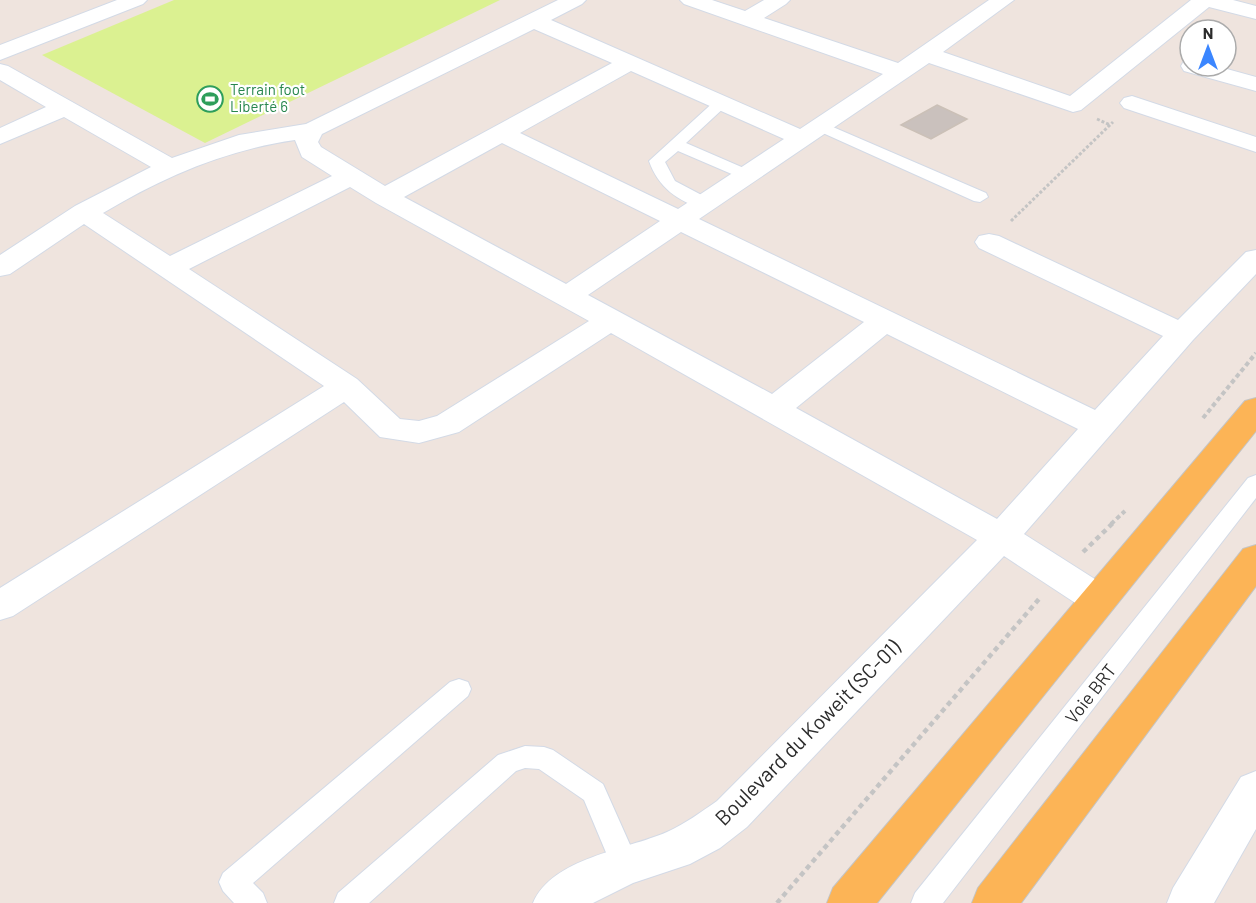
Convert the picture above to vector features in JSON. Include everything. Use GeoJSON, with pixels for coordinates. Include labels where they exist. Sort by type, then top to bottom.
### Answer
{"type":"FeatureCollection","features":[{"type":"Feature","properties":{"kind":"main road"},"geometry":{"type":"LineString","coordinates":[[849,903],[1256,409]]}},
{"type":"Feature","properties":{"kind":"main road"},"geometry":{"type":"LineString","coordinates":[[994,903],[1256,559]]}},
{"type":"Feature","properties":{"kind":"street"},"geometry":{"type":"LineString","coordinates":[[0,268],[84,212],[170,167],[240,142],[312,130],[575,0]]}},
{"type":"Feature","properties":{"kind":"street"},"geometry":{"type":"LineString","coordinates":[[691,0],[901,72]]}},
{"type":"Feature","properties":{"kind":"street"},"geometry":{"type":"LineString","coordinates":[[745,20],[779,0]]}},
{"type":"Feature","properties":{"kind":"street"},"geometry":{"type":"LineString","coordinates":[[567,296],[901,72],[1003,0]]}},
{"type":"Feature","properties":{"kind":"street"},"geometry":{"type":"LineString","coordinates":[[926,54],[1073,105],[1172,59],[1204,0]]}},
{"type":"Feature","properties":{"kind":"street"},"geometry":{"type":"LineString","coordinates":[[1209,0],[1256,13]]}},
{"type":"Feature","properties":{"kind":"street"},"geometry":{"type":"LineString","coordinates":[[0,53],[124,2]]}},
{"type":"Feature","properties":{"kind":"street"},"geometry":{"type":"LineString","coordinates":[[535,21],[722,102],[810,132]]}},
{"type":"Feature","properties":{"kind":"street"},"geometry":{"type":"LineString","coordinates":[[1172,59],[1247,82],[1256,65]]}},
{"type":"Feature","properties":{"kind":"street"},"geometry":{"type":"LineString","coordinates":[[385,197],[631,62]]}},
{"type":"Feature","properties":{"kind":"street"},"geometry":{"type":"LineString","coordinates":[[0,71],[170,167]]}},
{"type":"Feature","properties":{"kind":"street"},"geometry":{"type":"LineString","coordinates":[[1132,103],[1256,145]]}},
{"type":"Feature","properties":{"kind":"street"},"geometry":{"type":"LineString","coordinates":[[0,137],[66,107]]}},
{"type":"Feature","properties":{"kind":"street"},"geometry":{"type":"LineString","coordinates":[[312,130],[306,142],[311,152],[350,177],[774,409],[1001,537],[1099,600]]}},
{"type":"Feature","properties":{"kind":"street"},"geometry":{"type":"LineString","coordinates":[[501,133],[1100,426]]}},
{"type":"Feature","properties":{"kind":"street"},"geometry":{"type":"LineString","coordinates":[[170,267],[350,177]]}},
{"type":"Feature","properties":{"kind":"street"},"geometry":{"type":"LineString","coordinates":[[84,212],[170,267],[346,387],[392,429],[419,432],[448,424],[611,320]]}},
{"type":"Feature","properties":{"kind":"street"},"geometry":{"type":"LineString","coordinates":[[0,236],[23,252]]}},
{"type":"Feature","properties":{"kind":"street"},"geometry":{"type":"LineString","coordinates":[[989,242],[1182,333]]}},
{"type":"Feature","properties":{"kind":"street","name":"Boulevard du Koweit (SC-01)"},"geometry":{"type":"LineString","coordinates":[[555,903],[585,883],[625,865],[675,850],[705,834],[732,814],[1001,537],[1182,333],[1256,258]]}},
{"type":"Feature","properties":{"kind":"street"},"geometry":{"type":"LineString","coordinates":[[774,409],[885,320]]}},
{"type":"Feature","properties":{"kind":"street"},"geometry":{"type":"LineString","coordinates":[[0,606],[346,387]]}},
{"type":"Feature","properties":{"kind":"street"},"geometry":{"type":"LineString","coordinates":[[1189,903],[1256,790]]}},
{"type":"Feature","properties":{"kind":"lane"},"geometry":{"type":"LineString","coordinates":[[705,204],[671,187],[661,176],[657,161],[722,102]]}},
{"type":"Feature","properties":{"kind":"lane"},"geometry":{"type":"LineString","coordinates":[[810,132],[980,197]]}},
{"type":"Feature","properties":{"kind":"lane"},"geometry":{"type":"LineString","coordinates":[[676,144],[747,175]]}},
{"type":"Feature","properties":{"kind":"lane","name":"Voie BRT"},"geometry":{"type":"LineString","coordinates":[[925,903],[1256,483]]}},
{"type":"Feature","properties":{"kind":"lane"},"geometry":{"type":"LineString","coordinates":[[253,903],[234,882],[459,689]]}},
{"type":"Feature","properties":{"kind":"lane"},"geometry":{"type":"LineString","coordinates":[[348,903],[507,763],[525,757],[544,758],[594,792],[625,865]]}},
{"type":"Feature","properties":{"kind":"path"},"geometry":{"type":"LineString","coordinates":[[989,242],[1132,103]]}},
{"type":"Feature","properties":{"kind":"path"},"geometry":{"type":"LineString","coordinates":[[1198,425],[1256,353]]}},
{"type":"Feature","properties":{"kind":"path"},"geometry":{"type":"LineString","coordinates":[[777,903],[1060,574],[1132,505]]}},
{"type":"Feature","properties":{"kind":"green space","name":"Terrain foot Liberté 6"},"geometry":{"type":"Polygon","coordinates":[[[174,0],[500,0],[205,143],[42,55],[174,0]]]}},
{"type":"Feature","properties":{"kind":"building"},"geometry":{"type":"Polygon","coordinates":[[[937,105],[967,119],[931,139],[901,125],[937,105]]]}},
{"type":"Feature","properties":{"kind":"place","name":"Terrain foot Liberté 6"},"geometry":{"type":"Point","coordinates":[210,99]}}]}
